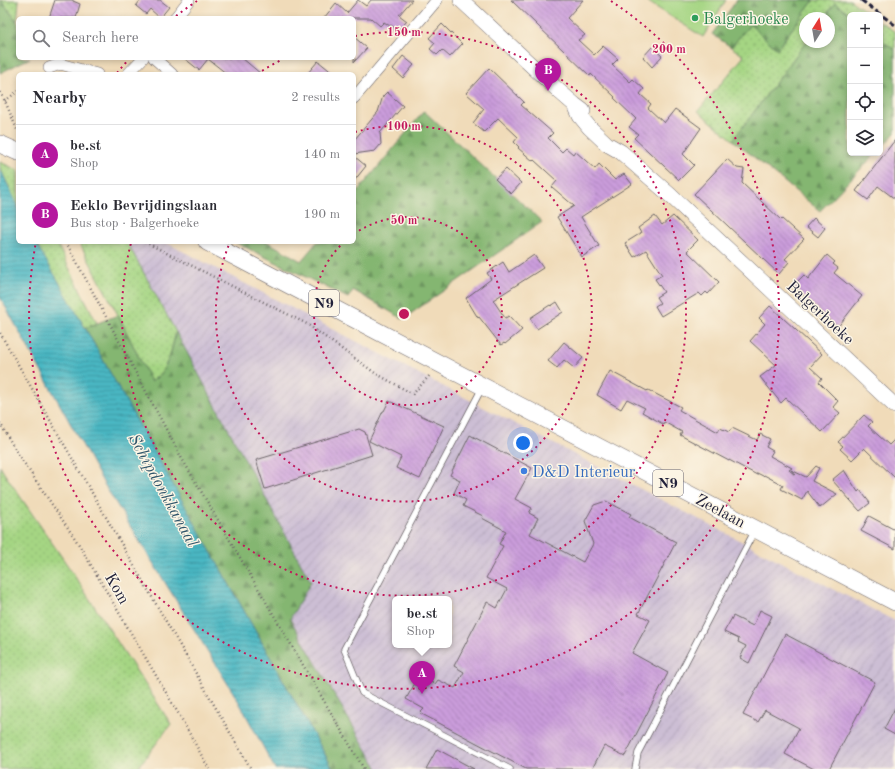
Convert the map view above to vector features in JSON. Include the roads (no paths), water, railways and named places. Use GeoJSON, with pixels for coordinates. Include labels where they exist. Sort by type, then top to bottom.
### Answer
{"type":"FeatureCollection","features":[{"type":"Feature","properties":{"kind":"main road","name":"Balgerhoeke"},"geometry":{"type":"LineString","coordinates":[[461,0],[575,105],[585,112],[613,138],[629,147],[639,156],[671,196],[895,406]]}},
{"type":"Feature","properties":{"kind":"main road"},"geometry":{"type":"LineString","coordinates":[[0,144],[16,151]]}},
{"type":"Feature","properties":{"kind":"main road","name":"Zeelaan"},"geometry":{"type":"LineString","coordinates":[[211,244],[895,602]]}},
{"type":"Feature","properties":{"kind":"street"},"geometry":{"type":"LineString","coordinates":[[177,16],[189,0]]}},
{"type":"Feature","properties":{"kind":"street"},"geometry":{"type":"LineString","coordinates":[[356,96],[437,0]]}},
{"type":"Feature","properties":{"kind":"street"},"geometry":{"type":"LineString","coordinates":[[130,72],[142,60]]}},
{"type":"Feature","properties":{"kind":"street"},"geometry":{"type":"LineString","coordinates":[[156,60],[170,72]]}},
{"type":"Feature","properties":{"kind":"street"},"geometry":{"type":"LineString","coordinates":[[49,68],[60,64],[90,72]]}},
{"type":"Feature","properties":{"kind":"lane"},"geometry":{"type":"LineString","coordinates":[[483,386],[344,649],[362,693],[510,769]]}},
{"type":"Feature","properties":{"kind":"lane"},"geometry":{"type":"LineString","coordinates":[[635,769],[638,753],[756,529]]}},
{"type":"Feature","properties":{"kind":"water","name":"Schipdonkkanaal"},"geometry":{"type":"Polygon","coordinates":[[[0,168],[16,203],[16,244],[36,244],[62,287],[333,769],[275,769],[239,702],[104,484],[0,297],[0,168]]]}},
{"type":"Feature","properties":{"kind":"railway"},"geometry":{"type":"LineString","coordinates":[[861,0],[895,25]]}},
{"type":"Feature","properties":{"kind":"place","name":"Balgerhoeke"},"geometry":{"type":"Point","coordinates":[695,18]}},
{"type":"Feature","properties":{"kind":"place","name":"Eeklo Bevrijdingslaan"},"geometry":{"type":"Point","coordinates":[548,91]}},
{"type":"Feature","properties":{"kind":"place","name":"D&D Interieur"},"geometry":{"type":"Point","coordinates":[524,471]}},
{"type":"Feature","properties":{"kind":"place","name":"be.st"},"geometry":{"type":"Point","coordinates":[422,694]}}]}
